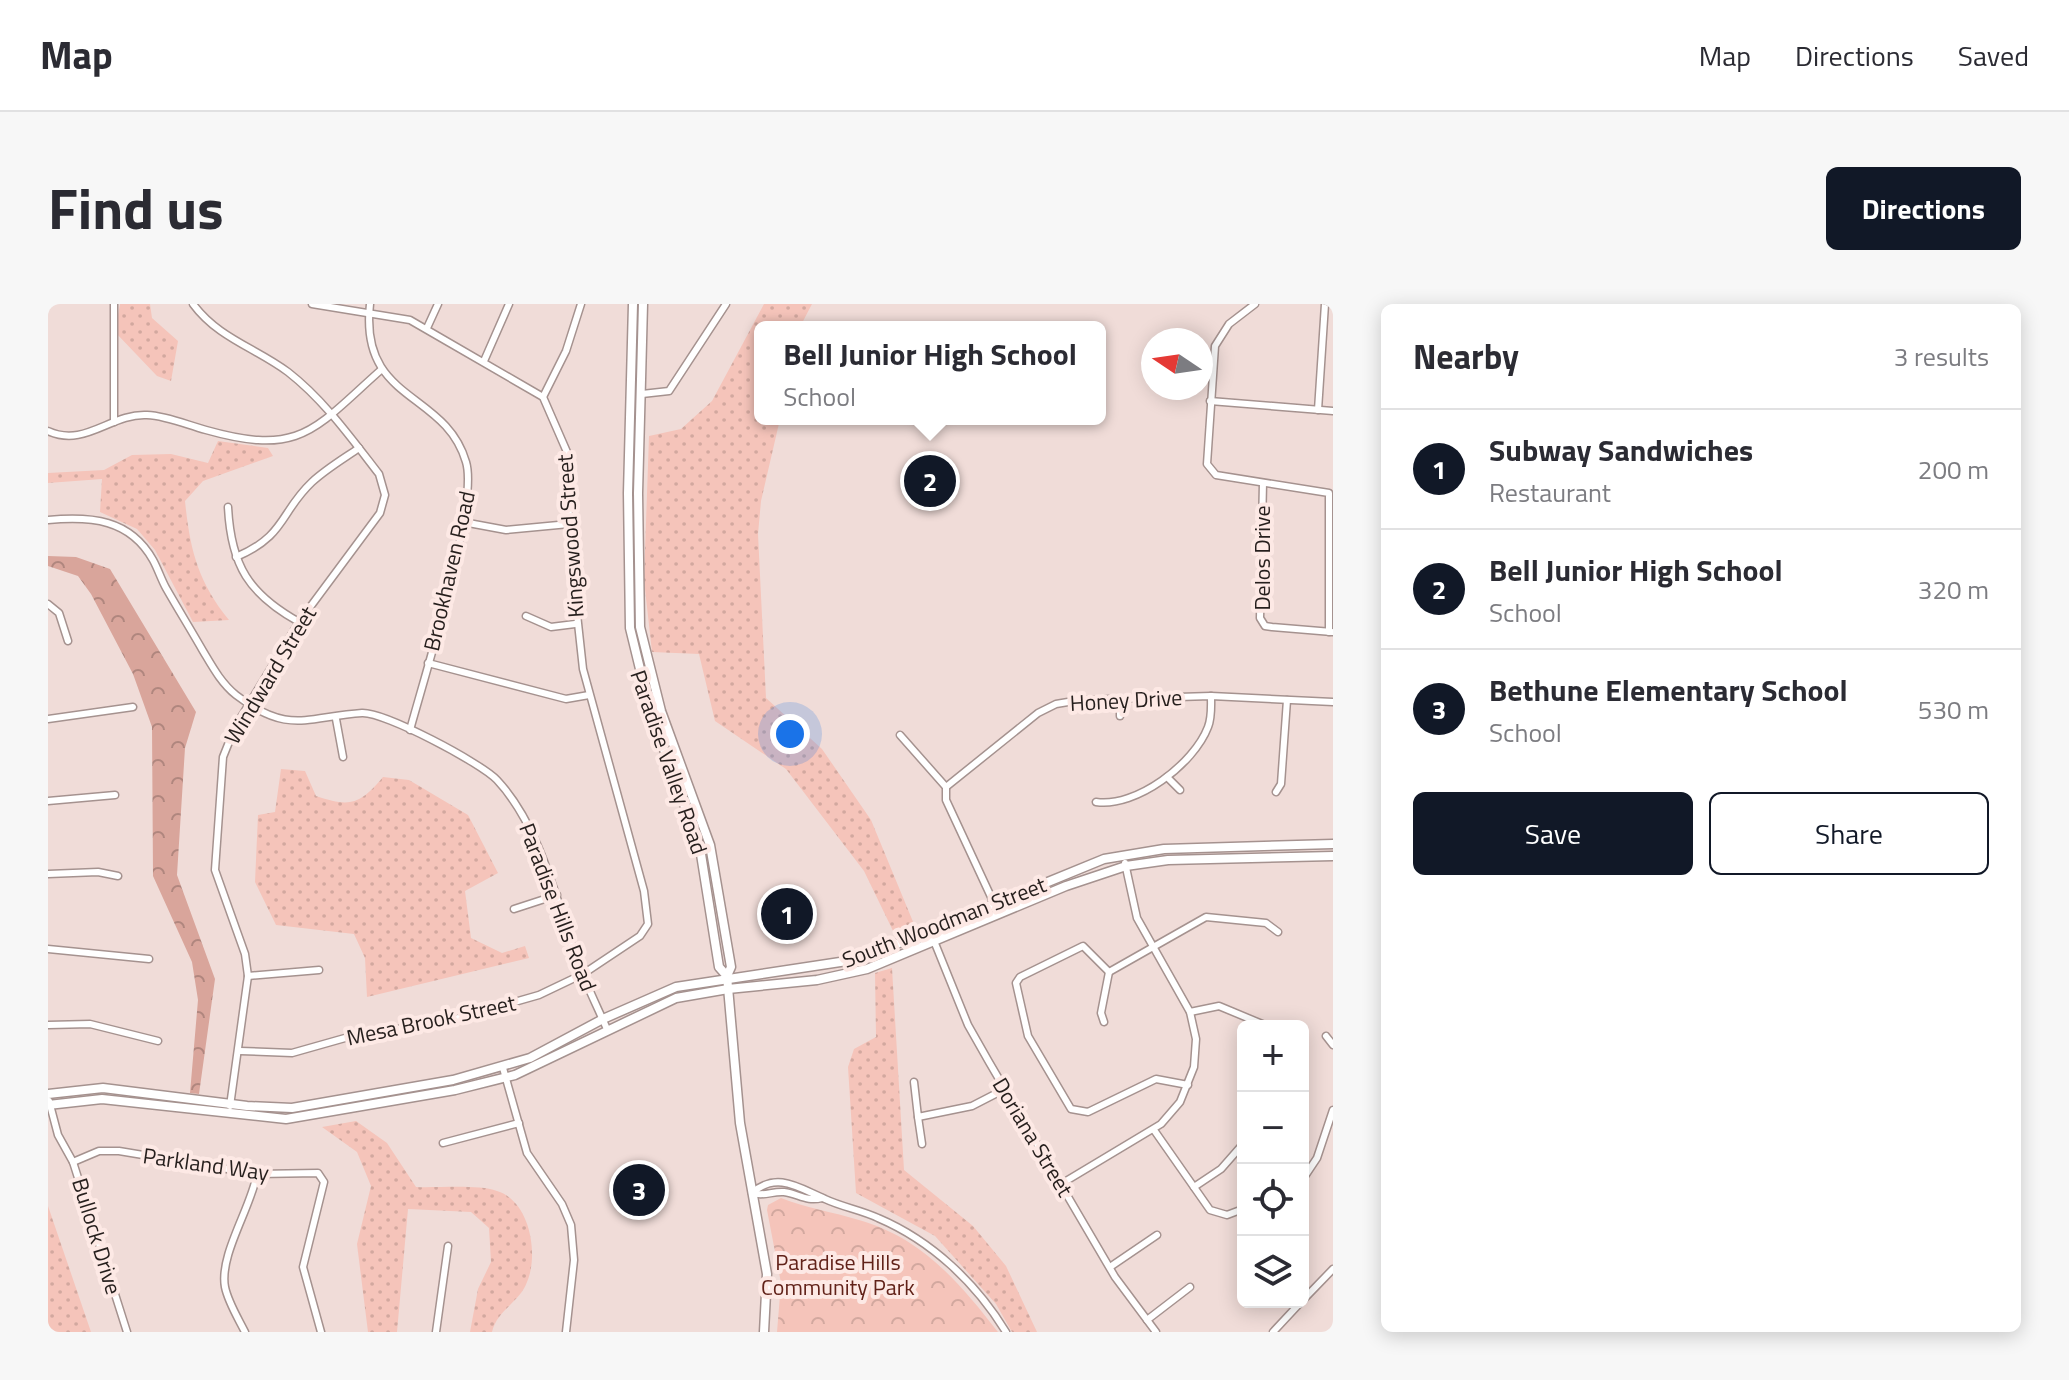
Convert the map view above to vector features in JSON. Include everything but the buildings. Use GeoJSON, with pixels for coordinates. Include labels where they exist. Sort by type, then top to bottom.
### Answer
{"type":"FeatureCollection","features":[{"type":"Feature","properties":{"kind":"main road","name":"Paradise Valley Road"},"geometry":{"type":"LineString","coordinates":[[633,304],[628,508],[630,628],[644,691],[700,848],[719,967],[727,976]]}},
{"type":"Feature","properties":{"kind":"main road","name":"Paradise Valley Road"},"geometry":{"type":"LineString","coordinates":[[643,304],[638,493],[640,627],[661,711],[710,845],[731,967],[727,976],[740,1123],[767,1274],[764,1332]]}},
{"type":"Feature","properties":{"kind":"main road","name":"South Woodman Street"},"geometry":{"type":"LineString","coordinates":[[504,1073],[603,1019],[676,987],[727,976],[835,965],[1123,855],[1164,849],[1333,844]]}},
{"type":"Feature","properties":{"kind":"main road","name":"South Woodman Street"},"geometry":{"type":"LineString","coordinates":[[48,1100],[102,1099],[229,1109],[313,1106],[504,1073],[676,998],[840,976],[867,969],[1082,880],[1126,866],[1168,860],[1333,856]]}},
{"type":"Feature","properties":{"kind":"street"},"geometry":{"type":"LineString","coordinates":[[114,304],[114,422]]}},
{"type":"Feature","properties":{"kind":"street","name":"Windward Street"},"geometry":{"type":"LineString","coordinates":[[193,304],[219,331],[286,371],[330,414],[382,479],[383,506],[299,622],[231,734],[223,757],[214,861],[219,885],[245,954],[248,976],[240,1051],[229,1109]]}},
{"type":"Feature","properties":{"kind":"street"},"geometry":{"type":"LineString","coordinates":[[312,304],[410,320],[543,397],[566,351],[581,304]]}},
{"type":"Feature","properties":{"kind":"street","name":"Brookhaven Road"},"geometry":{"type":"LineString","coordinates":[[370,304],[369,341],[382,369],[452,434],[463,451],[470,487],[410,730]]}},
{"type":"Feature","properties":{"kind":"street"},"geometry":{"type":"LineString","coordinates":[[427,328],[438,304]]}},
{"type":"Feature","properties":{"kind":"street"},"geometry":{"type":"LineString","coordinates":[[484,361],[509,304]]}},
{"type":"Feature","properties":{"kind":"street"},"geometry":{"type":"LineString","coordinates":[[642,394],[669,391],[726,304]]}},
{"type":"Feature","properties":{"kind":"street"},"geometry":{"type":"LineString","coordinates":[[1255,304],[1229,324],[1215,346],[1205,448],[1209,469],[1216,475],[1329,493],[1331,632]]}},
{"type":"Feature","properties":{"kind":"street"},"geometry":{"type":"LineString","coordinates":[[1318,410],[1325,304]]}},
{"type":"Feature","properties":{"kind":"street"},"geometry":{"type":"LineString","coordinates":[[48,431],[74,437],[114,422],[147,415],[267,443],[289,441],[306,433],[382,369]]}},
{"type":"Feature","properties":{"kind":"street","name":"Kingswood Street"},"geometry":{"type":"LineString","coordinates":[[543,397],[567,452],[575,624],[589,695],[644,891],[648,924]]}},
{"type":"Feature","properties":{"kind":"street"},"geometry":{"type":"LineString","coordinates":[[1210,401],[1333,411]]}},
{"type":"Feature","properties":{"kind":"street"},"geometry":{"type":"LineString","coordinates":[[236,557],[265,541],[310,484],[359,448]]}},
{"type":"Feature","properties":{"kind":"street","name":"Delos Drive"},"geometry":{"type":"LineString","coordinates":[[1263,483],[1260,618],[1265,626],[1331,632]]}},
{"type":"Feature","properties":{"kind":"street"},"geometry":{"type":"LineString","coordinates":[[228,507],[229,533],[236,557],[256,592],[299,622]]}},
{"type":"Feature","properties":{"kind":"street","name":"Paradise Hills Road"},"geometry":{"type":"LineString","coordinates":[[48,520],[94,518],[114,524],[133,535],[155,563],[164,586],[216,673],[236,694],[250,703],[289,721],[370,714],[410,730],[495,777],[520,810],[557,895],[583,974],[607,1029]]}},
{"type":"Feature","properties":{"kind":"street"},"geometry":{"type":"LineString","coordinates":[[463,522],[506,530],[569,524]]}},
{"type":"Feature","properties":{"kind":"street"},"geometry":{"type":"LineString","coordinates":[[48,604],[59,613],[68,641]]}},
{"type":"Feature","properties":{"kind":"street"},"geometry":{"type":"LineString","coordinates":[[526,616],[551,627],[575,624]]}},
{"type":"Feature","properties":{"kind":"street"},"geometry":{"type":"LineString","coordinates":[[428,663],[566,699],[589,695]]}},
{"type":"Feature","properties":{"kind":"street"},"geometry":{"type":"LineString","coordinates":[[1096,802],[1106,803],[1138,796],[1167,777],[1199,743],[1208,727],[1211,696]]}},
{"type":"Feature","properties":{"kind":"street","name":"Honey Drive"},"geometry":{"type":"LineString","coordinates":[[946,787],[1038,713],[1080,700],[1211,696],[1333,702]]}},
{"type":"Feature","properties":{"kind":"street"},"geometry":{"type":"LineString","coordinates":[[1120,700],[1120,716]]}},
{"type":"Feature","properties":{"kind":"street"},"geometry":{"type":"LineString","coordinates":[[1276,792],[1281,784],[1287,700]]}},
{"type":"Feature","properties":{"kind":"street"},"geometry":{"type":"LineString","coordinates":[[48,719],[133,707]]}},
{"type":"Feature","properties":{"kind":"street"},"geometry":{"type":"LineString","coordinates":[[336,719],[343,757]]}},
{"type":"Feature","properties":{"kind":"street"},"geometry":{"type":"LineString","coordinates":[[900,735],[946,787],[946,800],[999,914]]}},
{"type":"Feature","properties":{"kind":"street"},"geometry":{"type":"LineString","coordinates":[[1167,777],[1180,790]]}},
{"type":"Feature","properties":{"kind":"street"},"geometry":{"type":"LineString","coordinates":[[48,801],[115,795]]}},
{"type":"Feature","properties":{"kind":"street"},"geometry":{"type":"LineString","coordinates":[[1061,1184],[1154,1130],[1174,1110],[1188,1085],[1196,1049],[1190,1012],[1137,918],[1123,855]]}},
{"type":"Feature","properties":{"kind":"street"},"geometry":{"type":"LineString","coordinates":[[48,874],[98,872],[118,876]]}},
{"type":"Feature","properties":{"kind":"street"},"geometry":{"type":"LineString","coordinates":[[514,909],[557,895]]}},
{"type":"Feature","properties":{"kind":"street"},"geometry":{"type":"LineString","coordinates":[[1109,972],[1153,950],[1206,917],[1266,923],[1278,932]]}},
{"type":"Feature","properties":{"kind":"street","name":"Mesa Brook Street"},"geometry":{"type":"LineString","coordinates":[[240,1051],[292,1053],[345,1038],[455,1019],[539,995],[583,974],[640,936],[648,924]]}},
{"type":"Feature","properties":{"kind":"street","name":"Doriana Street"},"geometry":{"type":"LineString","coordinates":[[930,931],[968,1025],[1110,1267],[1156,1332]]}},
{"type":"Feature","properties":{"kind":"street"},"geometry":{"type":"LineString","coordinates":[[1109,972],[1083,946],[1020,977],[1016,983],[1028,1036],[1071,1109],[1088,1112],[1156,1079],[1188,1085]]}},
{"type":"Feature","properties":{"kind":"street"},"geometry":{"type":"LineString","coordinates":[[48,949],[149,959]]}},
{"type":"Feature","properties":{"kind":"street"},"geometry":{"type":"LineString","coordinates":[[248,976],[319,970]]}},
{"type":"Feature","properties":{"kind":"street"},"geometry":{"type":"LineString","coordinates":[[1104,1022],[1101,1013],[1109,972]]}},
{"type":"Feature","properties":{"kind":"street"},"geometry":{"type":"LineString","coordinates":[[1190,1012],[1219,1006],[1253,1020]]}},
{"type":"Feature","properties":{"kind":"street"},"geometry":{"type":"LineString","coordinates":[[48,1025],[90,1024],[158,1041]]}},
{"type":"Feature","properties":{"kind":"street"},"geometry":{"type":"LineString","coordinates":[[1326,1036],[1333,1045]]}},
{"type":"Feature","properties":{"kind":"street"},"geometry":{"type":"LineString","coordinates":[[504,1073],[533,1166],[562,1204],[573,1234],[566,1332]]}},
{"type":"Feature","properties":{"kind":"street"},"geometry":{"type":"LineString","coordinates":[[914,1082],[922,1144]]}},
{"type":"Feature","properties":{"kind":"street"},"geometry":{"type":"LineString","coordinates":[[918,1117],[972,1106],[1005,1089]]}},
{"type":"Feature","properties":{"kind":"street","name":"Bullock Drive"},"geometry":{"type":"LineString","coordinates":[[48,1100],[58,1135],[73,1162],[127,1332]]}},
{"type":"Feature","properties":{"kind":"street"},"geometry":{"type":"LineString","coordinates":[[1309,1170],[1317,1158],[1333,1110]]}},
{"type":"Feature","properties":{"kind":"street"},"geometry":{"type":"LineString","coordinates":[[443,1143],[519,1123]]}},
{"type":"Feature","properties":{"kind":"street"},"geometry":{"type":"LineString","coordinates":[[1154,1130],[1210,1210],[1218,1215],[1237,1210]]}},
{"type":"Feature","properties":{"kind":"street","name":"Parkland Way"},"geometry":{"type":"LineString","coordinates":[[73,1162],[99,1151],[119,1151],[257,1174],[313,1171],[323,1177],[303,1267],[321,1332]]}},
{"type":"Feature","properties":{"kind":"street"},"geometry":{"type":"LineString","coordinates":[[1194,1187],[1221,1169],[1237,1151]]}},
{"type":"Feature","properties":{"kind":"street"},"geometry":{"type":"LineString","coordinates":[[245,1332],[227,1295],[224,1274],[253,1195],[257,1174]]}},
{"type":"Feature","properties":{"kind":"street"},"geometry":{"type":"LineString","coordinates":[[752,1193],[763,1183],[790,1183],[879,1218],[930,1249],[986,1299],[1006,1332]]}},
{"type":"Feature","properties":{"kind":"street"},"geometry":{"type":"LineString","coordinates":[[752,1193],[762,1196],[784,1192],[810,1201],[822,1198]]}},
{"type":"Feature","properties":{"kind":"street"},"geometry":{"type":"LineString","coordinates":[[1110,1267],[1157,1235]]}},
{"type":"Feature","properties":{"kind":"street"},"geometry":{"type":"LineString","coordinates":[[436,1332],[448,1246]]}},
{"type":"Feature","properties":{"kind":"street"},"geometry":{"type":"LineString","coordinates":[[1309,1294],[1333,1269]]}},
{"type":"Feature","properties":{"kind":"street"},"geometry":{"type":"LineString","coordinates":[[1147,1320],[1190,1287]]}},
{"type":"Feature","properties":{"kind":"street"},"geometry":{"type":"LineString","coordinates":[[1273,1332],[1295,1308]]}},
{"type":"Feature","properties":{"kind":"green space"},"geometry":{"type":"Polygon","coordinates":[[[120,304],[150,304],[152,318],[178,341],[171,381],[157,376],[115,332],[120,304]]]}},
{"type":"Feature","properties":{"kind":"green space"},"geometry":{"type":"Polygon","coordinates":[[[764,304],[812,304],[803,321],[755,321],[764,304]]]}},
{"type":"Feature","properties":{"kind":"green space"},"geometry":{"type":"Polygon","coordinates":[[[754,323],[754,425],[779,425],[761,501],[758,534],[766,698],[822,749],[871,820],[916,929],[896,937],[864,871],[786,769],[715,721],[699,654],[652,652],[644,580],[649,436],[681,429],[712,401],[754,323]]]}},
{"type":"Feature","properties":{"kind":"green space"},"geometry":{"type":"Polygon","coordinates":[[[218,441],[268,448],[273,456],[203,481],[185,501],[197,565],[218,606],[229,620],[193,622],[155,550],[137,529],[100,512],[102,479],[48,483],[48,473],[104,470],[132,455],[171,454],[208,463],[218,441]]]}},
{"type":"Feature","properties":{"kind":"green space"},"geometry":{"type":"Polygon","coordinates":[[[48,556],[76,557],[110,569],[196,712],[185,748],[177,875],[215,979],[199,1094],[190,1093],[198,1000],[192,962],[153,876],[152,727],[133,674],[91,594],[78,576],[48,566],[48,556]]]}},
{"type":"Feature","properties":{"kind":"green space"},"geometry":{"type":"Polygon","coordinates":[[[281,769],[305,771],[316,796],[338,802],[361,798],[383,777],[409,780],[468,815],[498,873],[465,891],[471,938],[502,953],[525,946],[529,958],[367,997],[365,958],[354,934],[276,925],[255,882],[258,815],[275,812],[281,769]]]}},
{"type":"Feature","properties":{"kind":"green space"},"geometry":{"type":"Polygon","coordinates":[[[892,968],[904,1170],[973,1226],[1006,1266],[1037,1332],[1012,1332],[996,1304],[935,1236],[856,1193],[848,1067],[854,1049],[876,1037],[875,973],[892,968]]]}},
{"type":"Feature","properties":{"kind":"green space"},"geometry":{"type":"Polygon","coordinates":[[[356,1121],[387,1143],[416,1187],[489,1189],[508,1197],[517,1206],[529,1230],[531,1270],[524,1289],[499,1318],[492,1332],[470,1332],[478,1289],[491,1262],[489,1228],[471,1212],[408,1209],[397,1332],[368,1332],[357,1244],[371,1186],[357,1152],[322,1127],[356,1121]]]}},
{"type":"Feature","properties":{"kind":"green space","name":"Paradise Hills Community Park"},"geometry":{"type":"Polygon","coordinates":[[[781,1198],[859,1220],[902,1238],[938,1264],[998,1332],[777,1332],[781,1283],[767,1210],[768,1205],[781,1198]]]}},
{"type":"Feature","properties":{"kind":"green space"},"geometry":{"type":"Polygon","coordinates":[[[48,1206],[91,1332],[48,1332],[48,1206]]]}},
{"type":"Feature","properties":{"kind":"place","name":"Bell Junior High School"},"geometry":{"type":"Point","coordinates":[930,481]}},
{"type":"Feature","properties":{"kind":"place","name":"Subway Sandwiches"},"geometry":{"type":"Point","coordinates":[787,914]}},
{"type":"Feature","properties":{"kind":"place","name":"Bethune Elementary School"},"geometry":{"type":"Point","coordinates":[639,1190]}}]}
